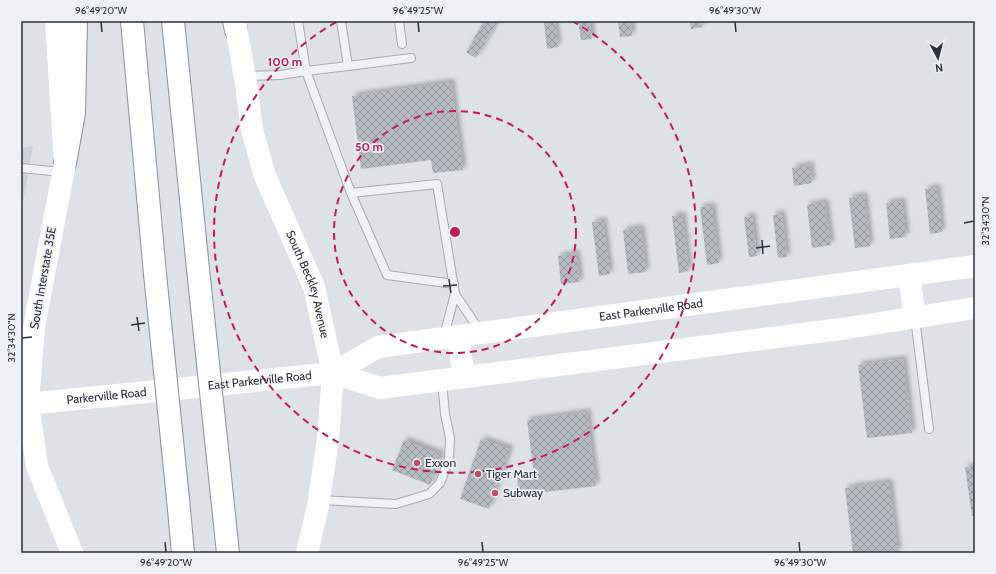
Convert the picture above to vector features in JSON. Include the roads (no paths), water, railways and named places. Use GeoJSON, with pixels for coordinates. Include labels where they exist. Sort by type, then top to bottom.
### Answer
{"type":"FeatureCollection","features":[{"type":"Feature","properties":{"kind":"main road","name":"South Interstate 35E"},"geometry":{"type":"LineString","coordinates":[[56,21],[64,168],[34,327],[28,404],[37,466],[72,553]]}},
{"type":"Feature","properties":{"kind":"main road"},"geometry":{"type":"LineString","coordinates":[[64,168],[74,113],[76,21]]}},
{"type":"Feature","properties":{"kind":"main road"},"geometry":{"type":"LineString","coordinates":[[132,21],[155,274],[183,553]]}},
{"type":"Feature","properties":{"kind":"main road"},"geometry":{"type":"LineString","coordinates":[[173,21],[228,553]]}},
{"type":"Feature","properties":{"kind":"main road","name":"South Beckley Avenue"},"geometry":{"type":"LineString","coordinates":[[235,24],[245,76],[252,130],[265,176],[314,288],[333,372],[328,439],[319,500],[307,553]]}},
{"type":"Feature","properties":{"kind":"main road","name":"East Parkerville Road"},"geometry":{"type":"LineString","coordinates":[[186,387],[333,372],[378,347],[975,266]]}},
{"type":"Feature","properties":{"kind":"main road"},"geometry":{"type":"LineString","coordinates":[[909,275],[915,318]]}},
{"type":"Feature","properties":{"kind":"main road","name":"East Parkerville Road"},"geometry":{"type":"LineString","coordinates":[[333,372],[380,388],[848,328],[975,308]]}},
{"type":"Feature","properties":{"kind":"main road"},"geometry":{"type":"LineString","coordinates":[[450,338],[464,377]]}},
{"type":"Feature","properties":{"kind":"main road","name":"Parkerville Road"},"geometry":{"type":"LineString","coordinates":[[28,404],[186,387]]}},
{"type":"Feature","properties":{"kind":"lane"},"geometry":{"type":"LineString","coordinates":[[298,21],[306,72],[351,193],[387,275],[454,284]]}},
{"type":"Feature","properties":{"kind":"lane"},"geometry":{"type":"LineString","coordinates":[[341,21],[348,66]]}},
{"type":"Feature","properties":{"kind":"lane"},"geometry":{"type":"LineString","coordinates":[[399,21],[402,44]]}},
{"type":"Feature","properties":{"kind":"lane"},"geometry":{"type":"LineString","coordinates":[[245,76],[280,75],[411,58]]}},
{"type":"Feature","properties":{"kind":"lane"},"geometry":{"type":"LineString","coordinates":[[21,168],[64,168]]}},
{"type":"Feature","properties":{"kind":"lane"},"geometry":{"type":"LineString","coordinates":[[351,193],[437,184],[455,294],[450,338]]}},
{"type":"Feature","properties":{"kind":"lane"},"geometry":{"type":"LineString","coordinates":[[455,294],[482,333]]}},
{"type":"Feature","properties":{"kind":"lane"},"geometry":{"type":"LineString","coordinates":[[915,318],[929,429]]}},
{"type":"Feature","properties":{"kind":"lane"},"geometry":{"type":"LineString","coordinates":[[319,500],[396,504],[429,494],[440,483],[449,460],[450,438],[445,414],[442,380]]}},
{"type":"Feature","properties":{"kind":"place","name":"Exxon"},"geometry":{"type":"Point","coordinates":[417,463]}},
{"type":"Feature","properties":{"kind":"place","name":"Tiger Mart"},"geometry":{"type":"Point","coordinates":[478,474]}},
{"type":"Feature","properties":{"kind":"place","name":"Subway"},"geometry":{"type":"Point","coordinates":[495,493]}}]}
